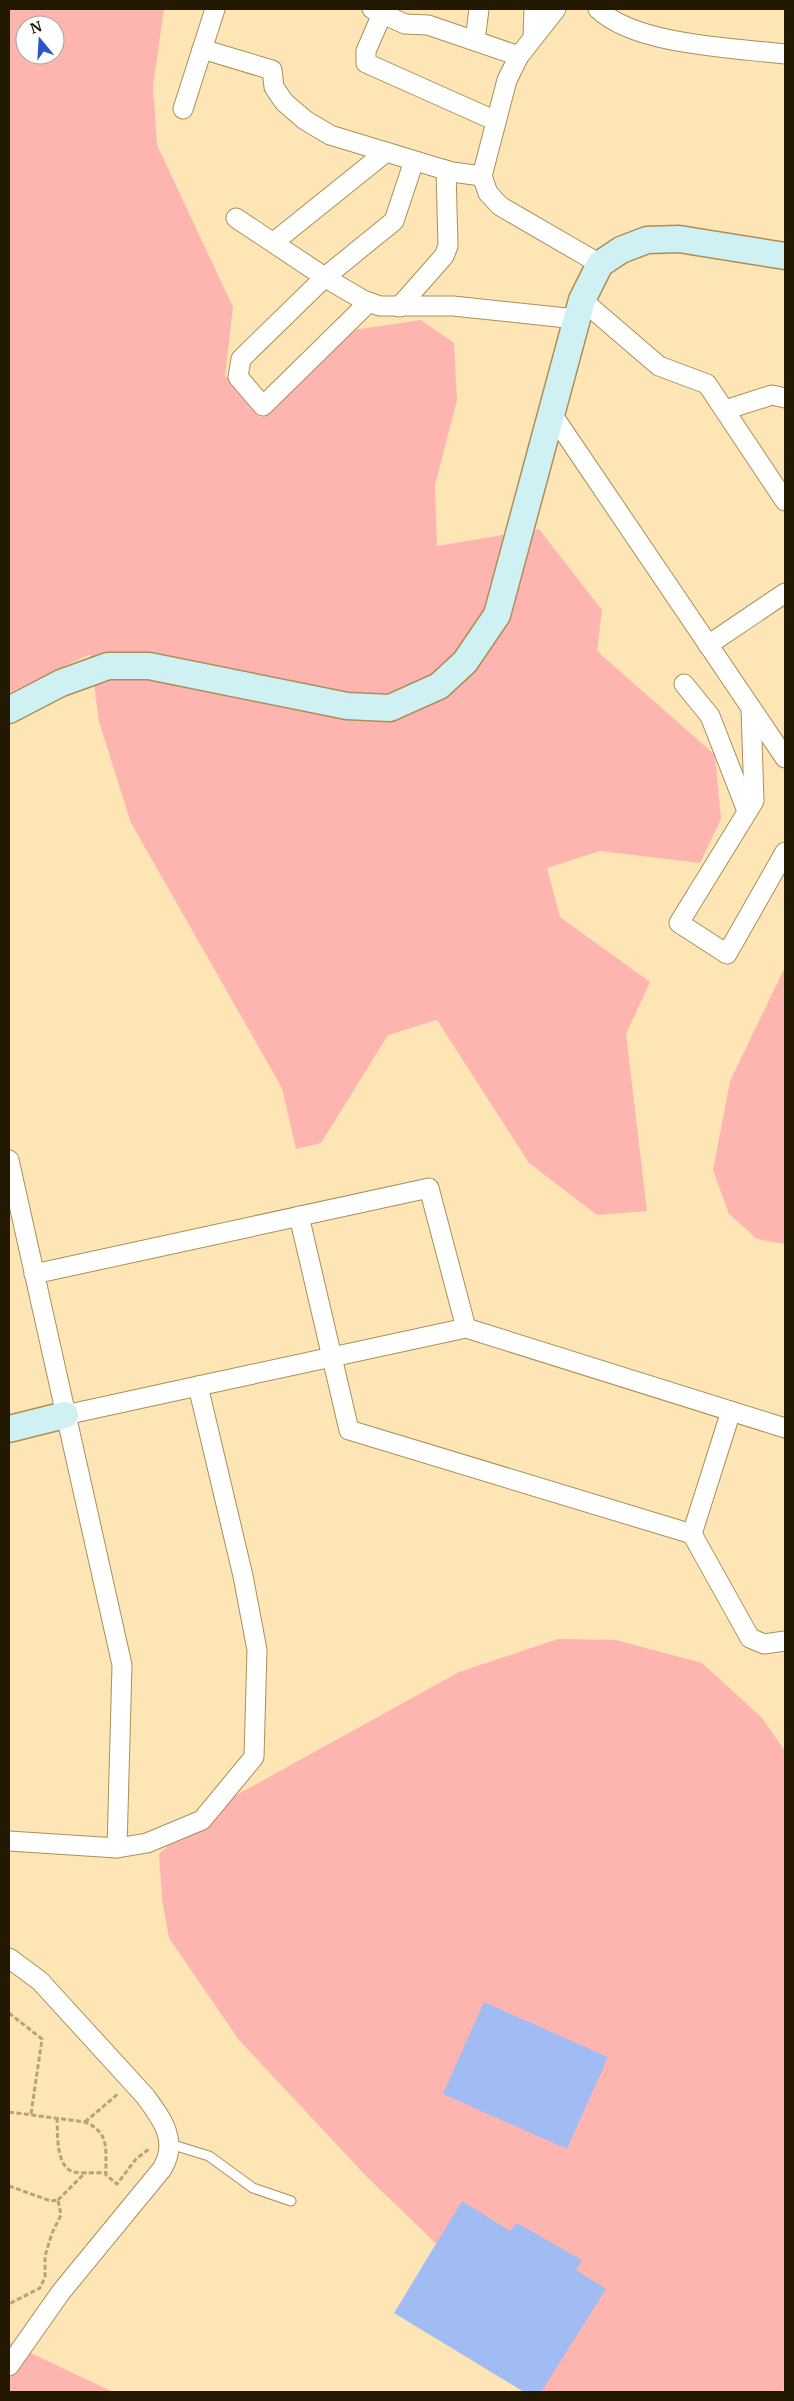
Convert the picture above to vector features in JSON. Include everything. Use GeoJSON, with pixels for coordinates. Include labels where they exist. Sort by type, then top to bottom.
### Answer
{"type":"FeatureCollection","features":[{"type":"Feature","properties":{"kind":"street"},"geometry":{"type":"LineString","coordinates":[[183,109],[215,9]]}},
{"type":"Feature","properties":{"kind":"street"},"geometry":{"type":"LineString","coordinates":[[475,41],[479,9]]}},
{"type":"Feature","properties":{"kind":"street"},"geometry":{"type":"LineString","coordinates":[[533,38],[534,9]]}},
{"type":"Feature","properties":{"kind":"street"},"geometry":{"type":"LineString","coordinates":[[556,9],[519,56],[507,80],[482,176],[488,193],[500,206],[600,264]]}},
{"type":"Feature","properties":{"kind":"street"},"geometry":{"type":"LineString","coordinates":[[598,9],[623,26],[654,37],[785,54]]}},
{"type":"Feature","properties":{"kind":"street"},"geometry":{"type":"LineString","coordinates":[[496,121],[366,63],[366,50],[376,11],[405,24],[418,17],[428,26],[519,56]]}},
{"type":"Feature","properties":{"kind":"street"},"geometry":{"type":"LineString","coordinates":[[202,49],[272,70],[274,87],[284,102],[305,120],[330,135],[446,170],[482,176]]}},
{"type":"Feature","properties":{"kind":"street"},"geometry":{"type":"LineString","coordinates":[[274,242],[386,152]]}},
{"type":"Feature","properties":{"kind":"street"},"geometry":{"type":"LineString","coordinates":[[369,302],[263,406],[238,377],[242,359],[325,277],[394,221],[414,161]]}},
{"type":"Feature","properties":{"kind":"street"},"geometry":{"type":"LineString","coordinates":[[399,307],[444,256],[448,246],[446,170]]}},
{"type":"Feature","properties":{"kind":"street"},"geometry":{"type":"LineString","coordinates":[[236,218],[325,277],[369,302],[380,306],[579,310],[658,366],[707,384],[785,501]]}},
{"type":"Feature","properties":{"kind":"street"},"geometry":{"type":"LineString","coordinates":[[9,710],[62,683],[108,666],[149,666],[347,706],[390,708],[439,686],[465,662],[497,615],[550,411],[579,310],[600,264],[621,250],[647,240],[679,238],[785,256]]}},
{"type":"Feature","properties":{"kind":"street"},"geometry":{"type":"LineString","coordinates":[[724,410],[772,395],[785,398]]}},
{"type":"Feature","properties":{"kind":"street"},"geometry":{"type":"LineString","coordinates":[[550,411],[785,758]]}},
{"type":"Feature","properties":{"kind":"street"},"geometry":{"type":"LineString","coordinates":[[708,645],[785,593]]}},
{"type":"Feature","properties":{"kind":"street"},"geometry":{"type":"LineString","coordinates":[[684,684],[710,716],[747,812]]}},
{"type":"Feature","properties":{"kind":"street"},"geometry":{"type":"LineString","coordinates":[[751,708],[754,801],[678,923],[727,954],[785,852]]}},
{"type":"Feature","properties":{"kind":"street"},"geometry":{"type":"LineString","coordinates":[[9,1160],[122,1665],[117,1848]]}},
{"type":"Feature","properties":{"kind":"street"},"geometry":{"type":"LineString","coordinates":[[34,1274],[430,1188],[466,1328]]}},
{"type":"Feature","properties":{"kind":"street"},"geometry":{"type":"LineString","coordinates":[[299,1216],[349,1430],[692,1534],[750,1638],[764,1644],[785,1641]]}},
{"type":"Feature","properties":{"kind":"street"},"geometry":{"type":"LineString","coordinates":[[9,1429],[466,1328],[785,1428]]}},
{"type":"Feature","properties":{"kind":"street"},"geometry":{"type":"LineString","coordinates":[[9,1841],[117,1848],[147,1843],[202,1820],[254,1757],[257,1650],[243,1576],[198,1386]]}},
{"type":"Feature","properties":{"kind":"street"},"geometry":{"type":"LineString","coordinates":[[692,1534],[731,1411]]}},
{"type":"Feature","properties":{"kind":"street"},"geometry":{"type":"LineString","coordinates":[[9,1958],[40,1981],[132,2082],[159,2115],[170,2144],[170,2156],[162,2169],[61,2292],[9,2366]]}},
{"type":"Feature","properties":{"kind":"lane"},"geometry":{"type":"LineString","coordinates":[[170,2144],[208,2156],[253,2188],[291,2201]]}},
{"type":"Feature","properties":{"kind":"path"},"geometry":{"type":"LineString","coordinates":[[9,2013],[42,2038],[31,2114]]}},
{"type":"Feature","properties":{"kind":"path"},"geometry":{"type":"LineString","coordinates":[[85,2122],[132,2082]]}},
{"type":"Feature","properties":{"kind":"path"},"geometry":{"type":"LineString","coordinates":[[9,2112],[85,2122],[97,2127],[103,2138],[107,2153],[106,2173]]}},
{"type":"Feature","properties":{"kind":"path"},"geometry":{"type":"LineString","coordinates":[[57,2118],[60,2153],[65,2165],[73,2172],[106,2173],[117,2184],[136,2159],[150,2148],[170,2144]]}},
{"type":"Feature","properties":{"kind":"path"},"geometry":{"type":"LineString","coordinates":[[9,2186],[51,2200],[58,2200],[87,2172]]}},
{"type":"Feature","properties":{"kind":"path"},"geometry":{"type":"LineString","coordinates":[[9,2304],[40,2288],[45,2277],[45,2256],[52,2233],[61,2215],[58,2200]]}},
{"type":"Feature","properties":{"kind":"shaded area"},"geometry":{"type":"Polygon","coordinates":[[[9,9],[164,9],[153,86],[157,145],[233,307],[225,375],[261,418],[353,330],[421,320],[454,343],[457,400],[435,485],[437,546],[539,529],[602,610],[597,651],[715,755],[721,819],[700,863],[600,851],[547,868],[560,917],[650,982],[626,1034],[647,1211],[597,1215],[529,1163],[437,1020],[388,1035],[321,1143],[296,1149],[282,1088],[131,823],[99,722],[90,654],[9,693],[9,9]]]}},
{"type":"Feature","properties":{"kind":"shaded area"},"geometry":{"type":"Polygon","coordinates":[[[785,967],[785,1244],[757,1239],[729,1214],[713,1170],[730,1081],[785,967]]]}},
{"type":"Feature","properties":{"kind":"shaded area"},"geometry":{"type":"Polygon","coordinates":[[[558,1639],[616,1640],[702,1663],[762,1718],[785,1751],[785,2389],[778,2392],[522,2392],[520,2352],[475,2281],[366,2176],[239,2040],[169,1938],[162,1899],[159,1854],[204,1813],[459,1672],[558,1639]]]}},
{"type":"Feature","properties":{"kind":"shaded area"},"geometry":{"type":"Polygon","coordinates":[[[9,2342],[16,2346],[113,2392],[9,2392],[9,2342]]]}},
{"type":"Feature","properties":{"kind":"building"},"geometry":{"type":"Polygon","coordinates":[[[484,2002],[608,2057],[567,2149],[443,2094],[484,2002]]]}},
{"type":"Feature","properties":{"kind":"building"},"geometry":{"type":"Polygon","coordinates":[[[462,2201],[510,2231],[517,2223],[582,2260],[576,2270],[606,2289],[541,2392],[524,2392],[394,2313],[462,2201]]]}}]}
